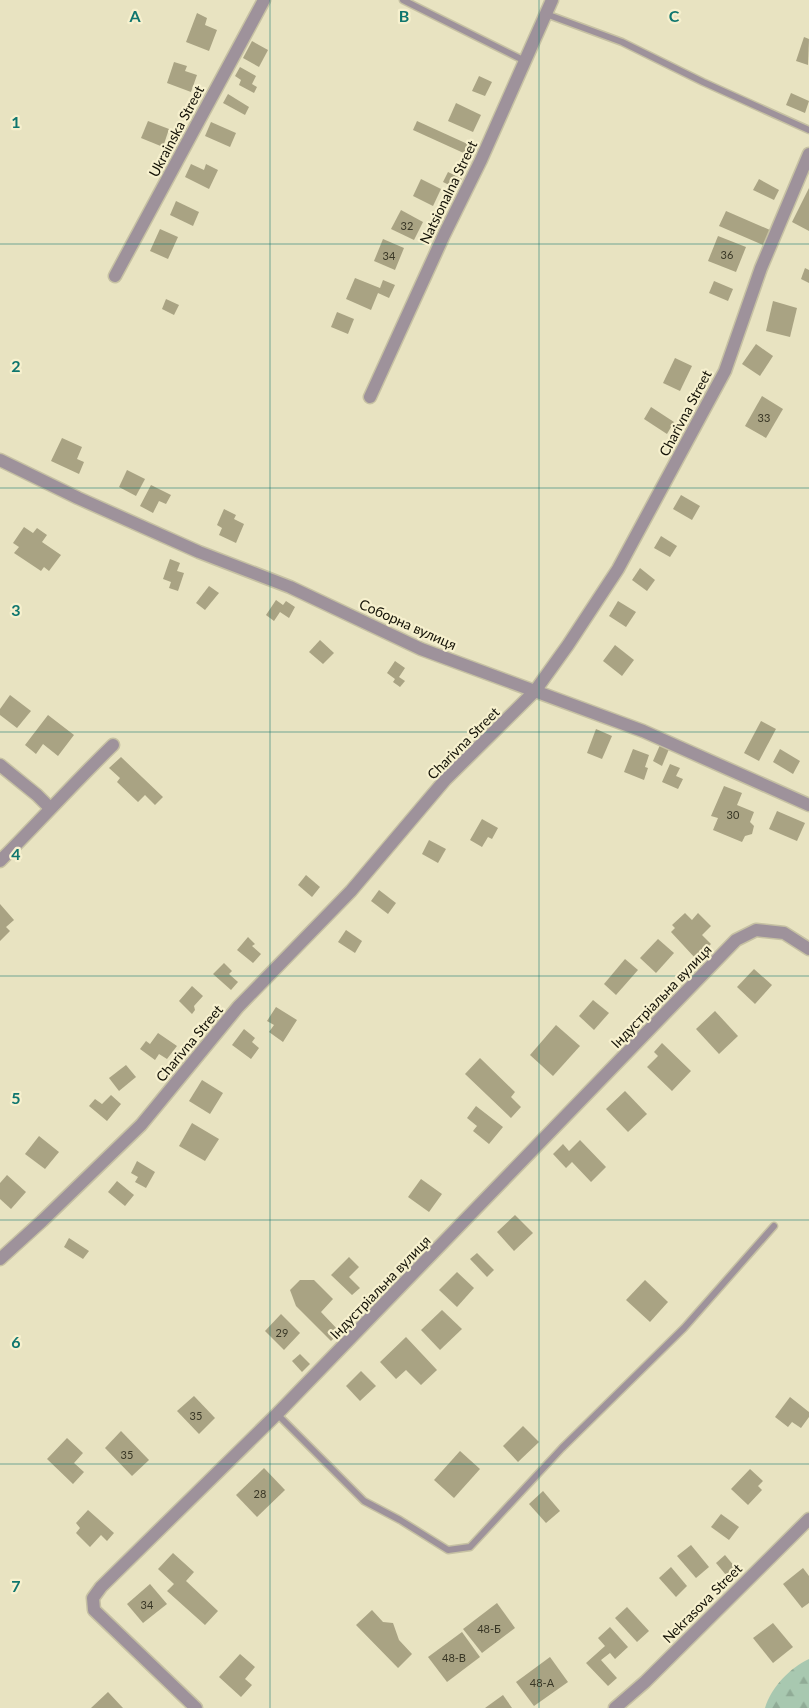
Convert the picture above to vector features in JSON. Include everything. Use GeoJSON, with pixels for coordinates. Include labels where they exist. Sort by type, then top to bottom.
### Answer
{"type":"FeatureCollection","features":[{"type":"Feature","properties":{"kind":"street","name":"Ukrainska Street"},"geometry":{"type":"LineString","coordinates":[[115,276],[264,0]]}},
{"type":"Feature","properties":{"kind":"street","name":"Natsionalna Street"},"geometry":{"type":"LineString","coordinates":[[370,397],[444,234],[481,160],[552,0]]}},
{"type":"Feature","properties":{"kind":"street","name":"Charivna Street"},"geometry":{"type":"LineString","coordinates":[[0,1259],[42,1221],[140,1125],[238,1007],[351,892],[446,780],[535,692],[568,646],[618,569],[725,372],[760,268],[809,154]]}},
{"type":"Feature","properties":{"kind":"street","name":"Соборна вулиця"},"geometry":{"type":"LineString","coordinates":[[0,460],[78,498],[199,552],[290,588],[421,648],[643,731],[809,805]]}},
{"type":"Feature","properties":{"kind":"street"},"geometry":{"type":"LineString","coordinates":[[0,861],[112,745]]}},
{"type":"Feature","properties":{"kind":"street"},"geometry":{"type":"LineString","coordinates":[[0,766],[37,795],[50,808]]}},
{"type":"Feature","properties":{"kind":"street","name":"Індустріальна вулиця"},"geometry":{"type":"LineString","coordinates":[[196,1708],[94,1610],[94,1598],[101,1587],[276,1414],[736,940],[756,930],[784,933],[809,949]]}},
{"type":"Feature","properties":{"kind":"street","name":"Nekrasova Street"},"geometry":{"type":"LineString","coordinates":[[615,1708],[645,1682],[809,1519]]}},
{"type":"Feature","properties":{"kind":"lane"},"geometry":{"type":"LineString","coordinates":[[404,0],[525,61]]}},
{"type":"Feature","properties":{"kind":"lane"},"geometry":{"type":"LineString","coordinates":[[546,14],[622,42],[703,82],[809,130]]}},
{"type":"Feature","properties":{"kind":"lane"},"geometry":{"type":"LineString","coordinates":[[276,1414],[364,1501],[400,1520],[448,1550],[470,1547],[562,1448],[684,1328],[774,1226]]}},
{"type":"Feature","properties":{"kind":"green space"},"geometry":{"type":"Polygon","coordinates":[[[809,1659],[809,1708],[765,1708],[772,1693],[782,1679],[809,1659]]]}},
{"type":"Feature","properties":{"kind":"building"},"geometry":{"type":"Polygon","coordinates":[[[197,13],[207,18],[205,25],[217,30],[209,51],[186,42],[197,13]]]}},
{"type":"Feature","properties":{"kind":"building"},"geometry":{"type":"Polygon","coordinates":[[[804,37],[809,39],[808,65],[796,61],[804,37]]]}},
{"type":"Feature","properties":{"kind":"building"},"geometry":{"type":"Polygon","coordinates":[[[252,41],[268,50],[259,67],[243,58],[252,41]]]}},
{"type":"Feature","properties":{"kind":"building"},"geometry":{"type":"Polygon","coordinates":[[[174,62],[187,66],[185,71],[197,75],[191,92],[167,83],[174,62]]]}},
{"type":"Feature","properties":{"kind":"building"},"geometry":{"type":"Polygon","coordinates":[[[240,67],[256,76],[252,84],[257,87],[254,93],[239,85],[241,80],[235,76],[240,67]]]}},
{"type":"Feature","properties":{"kind":"building"},"geometry":{"type":"Polygon","coordinates":[[[479,76],[492,82],[485,96],[472,91],[479,76]]]}},
{"type":"Feature","properties":{"kind":"building"},"geometry":{"type":"Polygon","coordinates":[[[791,93],[809,101],[805,113],[786,105],[791,93]]]}},
{"type":"Feature","properties":{"kind":"building"},"geometry":{"type":"Polygon","coordinates":[[[228,94],[249,107],[245,115],[223,103],[228,94]]]}},
{"type":"Feature","properties":{"kind":"building"},"geometry":{"type":"Polygon","coordinates":[[[456,103],[481,115],[473,132],[448,121],[456,103]]]}},
{"type":"Feature","properties":{"kind":"building"},"geometry":{"type":"Polygon","coordinates":[[[148,121],[169,129],[163,147],[141,138],[148,121]]]}},
{"type":"Feature","properties":{"kind":"building"},"geometry":{"type":"Polygon","coordinates":[[[417,121],[472,146],[468,155],[413,130],[417,121]]]}},
{"type":"Feature","properties":{"kind":"building"},"geometry":{"type":"Polygon","coordinates":[[[211,122],[236,133],[230,147],[205,136],[211,122]]]}},
{"type":"Feature","properties":{"kind":"building"},"geometry":{"type":"Polygon","coordinates":[[[191,164],[204,170],[206,164],[218,170],[209,189],[185,177],[191,164]]]}},
{"type":"Feature","properties":{"kind":"building"},"geometry":{"type":"Polygon","coordinates":[[[448,172],[462,179],[457,189],[443,182],[448,172]]]}},
{"type":"Feature","properties":{"kind":"building"},"geometry":{"type":"Polygon","coordinates":[[[421,179],[441,189],[433,206],[413,196],[421,179]]]}},
{"type":"Feature","properties":{"kind":"building"},"geometry":{"type":"Polygon","coordinates":[[[759,179],[779,190],[774,200],[753,190],[759,179]]]}},
{"type":"Feature","properties":{"kind":"building"},"geometry":{"type":"Polygon","coordinates":[[[809,188],[809,231],[792,222],[809,188]]]}},
{"type":"Feature","properties":{"kind":"building"},"geometry":{"type":"Polygon","coordinates":[[[176,201],[199,212],[193,226],[170,215],[176,201]]]}},
{"type":"Feature","properties":{"kind":"building"},"geometry":{"type":"Polygon","coordinates":[[[401,210],[423,222],[414,240],[391,229],[401,210]]]}},
{"type":"Feature","properties":{"kind":"building"},"geometry":{"type":"Polygon","coordinates":[[[726,211],[770,230],[763,245],[719,226],[726,211]]]}},
{"type":"Feature","properties":{"kind":"building"},"geometry":{"type":"Polygon","coordinates":[[[160,229],[178,237],[168,259],[150,251],[160,229]]]}},
{"type":"Feature","properties":{"kind":"building"},"geometry":{"type":"Polygon","coordinates":[[[718,236],[746,247],[736,272],[708,261],[718,236]]]}},
{"type":"Feature","properties":{"kind":"building"},"geometry":{"type":"Polygon","coordinates":[[[383,239],[404,248],[395,270],[374,261],[383,239]]]}},
{"type":"Feature","properties":{"kind":"building"},"geometry":{"type":"Polygon","coordinates":[[[805,268],[809,270],[809,283],[801,279],[805,268]]]}},
{"type":"Feature","properties":{"kind":"building"},"geometry":{"type":"Polygon","coordinates":[[[355,278],[380,288],[383,280],[395,285],[389,298],[378,293],[371,310],[346,299],[355,278]]]}},
{"type":"Feature","properties":{"kind":"building"},"geometry":{"type":"Polygon","coordinates":[[[714,281],[733,289],[728,301],[709,293],[714,281]]]}},
{"type":"Feature","properties":{"kind":"building"},"geometry":{"type":"Polygon","coordinates":[[[166,299],[179,305],[174,315],[162,309],[166,299]]]}},
{"type":"Feature","properties":{"kind":"building"},"geometry":{"type":"Polygon","coordinates":[[[773,301],[797,308],[790,337],[766,331],[773,301]]]}},
{"type":"Feature","properties":{"kind":"building"},"geometry":{"type":"Polygon","coordinates":[[[337,312],[354,319],[348,334],[331,327],[337,312]]]}},
{"type":"Feature","properties":{"kind":"building"},"geometry":{"type":"Polygon","coordinates":[[[756,344],[773,356],[760,376],[742,364],[756,344]]]}},
{"type":"Feature","properties":{"kind":"building"},"geometry":{"type":"Polygon","coordinates":[[[675,358],[692,366],[680,391],[663,383],[675,358]]]}},
{"type":"Feature","properties":{"kind":"building"},"geometry":{"type":"Polygon","coordinates":[[[762,396],[783,409],[766,438],[745,426],[762,396]]]}},
{"type":"Feature","properties":{"kind":"building"},"geometry":{"type":"Polygon","coordinates":[[[651,407],[674,422],[667,434],[644,419],[651,407]]]}},
{"type":"Feature","properties":{"kind":"building"},"geometry":{"type":"Polygon","coordinates":[[[62,438],[82,447],[77,459],[84,462],[79,474],[51,461],[62,438]]]}},
{"type":"Feature","properties":{"kind":"building"},"geometry":{"type":"Polygon","coordinates":[[[127,470],[145,479],[136,496],[119,487],[127,470]]]}},
{"type":"Feature","properties":{"kind":"building"},"geometry":{"type":"Polygon","coordinates":[[[151,485],[171,495],[166,504],[159,501],[153,513],[140,506],[151,485]]]}},
{"type":"Feature","properties":{"kind":"building"},"geometry":{"type":"Polygon","coordinates":[[[681,495],[700,506],[692,520],[673,509],[681,495]]]}},
{"type":"Feature","properties":{"kind":"building"},"geometry":{"type":"Polygon","coordinates":[[[224,509],[236,515],[234,519],[244,524],[236,543],[219,535],[222,528],[217,525],[224,509]]]}},
{"type":"Feature","properties":{"kind":"building"},"geometry":{"type":"Polygon","coordinates":[[[24,527],[33,533],[37,528],[47,535],[42,542],[61,555],[49,571],[44,567],[41,571],[14,553],[19,547],[13,543],[24,527]]]}},
{"type":"Feature","properties":{"kind":"building"},"geometry":{"type":"Polygon","coordinates":[[[661,536],[677,546],[670,557],[654,548],[661,536]]]}},
{"type":"Feature","properties":{"kind":"building"},"geometry":{"type":"Polygon","coordinates":[[[170,559],[180,563],[177,571],[184,573],[178,591],[169,588],[171,582],[163,579],[170,559]]]}},
{"type":"Feature","properties":{"kind":"building"},"geometry":{"type":"Polygon","coordinates":[[[640,568],[655,580],[647,591],[632,580],[640,568]]]}},
{"type":"Feature","properties":{"kind":"building"},"geometry":{"type":"Polygon","coordinates":[[[209,586],[219,593],[205,610],[196,603],[209,586]]]}},
{"type":"Feature","properties":{"kind":"building"},"geometry":{"type":"Polygon","coordinates":[[[276,600],[283,605],[286,601],[295,607],[289,618],[280,612],[274,621],[266,615],[276,600]]]}},
{"type":"Feature","properties":{"kind":"building"},"geometry":{"type":"Polygon","coordinates":[[[618,601],[636,612],[626,627],[609,616],[618,601]]]}},
{"type":"Feature","properties":{"kind":"building"},"geometry":{"type":"Polygon","coordinates":[[[320,640],[334,653],[323,664],[309,652],[320,640]]]}},
{"type":"Feature","properties":{"kind":"building"},"geometry":{"type":"Polygon","coordinates":[[[615,645],[634,660],[622,676],[603,661],[615,645]]]}},
{"type":"Feature","properties":{"kind":"building"},"geometry":{"type":"Polygon","coordinates":[[[395,661],[405,668],[399,677],[405,681],[400,687],[393,682],[395,679],[387,673],[395,661]]]}},
{"type":"Feature","properties":{"kind":"building"},"geometry":{"type":"Polygon","coordinates":[[[10,695],[31,711],[17,728],[0,715],[0,709],[10,695]]]}},
{"type":"Feature","properties":{"kind":"building"},"geometry":{"type":"Polygon","coordinates":[[[48,715],[74,735],[58,756],[43,744],[36,754],[25,745],[48,715]]]}},
{"type":"Feature","properties":{"kind":"building"},"geometry":{"type":"Polygon","coordinates":[[[761,721],[776,729],[759,761],[744,753],[761,721]]]}},
{"type":"Feature","properties":{"kind":"building"},"geometry":{"type":"Polygon","coordinates":[[[596,729],[612,736],[602,759],[587,753],[596,729]]]}},
{"type":"Feature","properties":{"kind":"building"},"geometry":{"type":"Polygon","coordinates":[[[660,745],[669,749],[662,766],[653,761],[660,745]]]}},
{"type":"Feature","properties":{"kind":"building"},"geometry":{"type":"Polygon","coordinates":[[[633,749],[649,755],[645,767],[648,768],[644,780],[624,772],[633,749]]]}},
{"type":"Feature","properties":{"kind":"building"},"geometry":{"type":"Polygon","coordinates":[[[780,749],[800,761],[793,774],[773,762],[780,749]]]}},
{"type":"Feature","properties":{"kind":"building"},"geometry":{"type":"Polygon","coordinates":[[[121,757],[163,797],[155,805],[145,795],[138,802],[117,782],[120,778],[109,768],[121,757]]]}},
{"type":"Feature","properties":{"kind":"building"},"geometry":{"type":"Polygon","coordinates":[[[670,764],[680,768],[676,776],[683,779],[678,789],[662,782],[670,764]]]}},
{"type":"Feature","properties":{"kind":"building"},"geometry":{"type":"Polygon","coordinates":[[[724,786],[742,793],[737,805],[754,812],[750,822],[754,826],[752,834],[745,836],[742,842],[713,830],[718,818],[711,816],[724,786]]]}},
{"type":"Feature","properties":{"kind":"building"},"geometry":{"type":"Polygon","coordinates":[[[777,811],[805,823],[797,841],[769,829],[777,811]]]}},
{"type":"Feature","properties":{"kind":"building"},"geometry":{"type":"Polygon","coordinates":[[[482,819],[498,828],[492,839],[488,837],[482,847],[470,840],[482,819]]]}},
{"type":"Feature","properties":{"kind":"building"},"geometry":{"type":"Polygon","coordinates":[[[429,840],[446,849],[438,863],[422,854],[429,840]]]}},
{"type":"Feature","properties":{"kind":"building"},"geometry":{"type":"Polygon","coordinates":[[[306,875],[320,887],[312,897],[298,885],[306,875]]]}},
{"type":"Feature","properties":{"kind":"building"},"geometry":{"type":"Polygon","coordinates":[[[379,890],[396,903],[388,914],[371,901],[379,890]]]}},
{"type":"Feature","properties":{"kind":"building"},"geometry":{"type":"Polygon","coordinates":[[[0,904],[14,920],[6,927],[10,931],[0,941],[0,904]]]}},
{"type":"Feature","properties":{"kind":"building"},"geometry":{"type":"Polygon","coordinates":[[[685,913],[692,920],[698,913],[711,926],[702,935],[711,944],[696,959],[671,932],[675,928],[672,925],[685,913]]]}},
{"type":"Feature","properties":{"kind":"building"},"geometry":{"type":"Polygon","coordinates":[[[346,930],[362,941],[355,953],[338,942],[346,930]]]}},
{"type":"Feature","properties":{"kind":"building"},"geometry":{"type":"Polygon","coordinates":[[[248,937],[255,944],[252,946],[261,954],[253,963],[237,950],[248,937]]]}},
{"type":"Feature","properties":{"kind":"building"},"geometry":{"type":"Polygon","coordinates":[[[658,939],[674,953],[656,973],[640,958],[658,939]]]}},
{"type":"Feature","properties":{"kind":"building"},"geometry":{"type":"Polygon","coordinates":[[[625,959],[638,970],[616,995],[604,984],[625,959]]]}},
{"type":"Feature","properties":{"kind":"building"},"geometry":{"type":"Polygon","coordinates":[[[224,963],[232,971],[229,974],[238,982],[231,990],[213,974],[224,963]]]}},
{"type":"Feature","properties":{"kind":"building"},"geometry":{"type":"Polygon","coordinates":[[[754,969],[772,985],[755,1004],[737,987],[754,969]]]}},
{"type":"Feature","properties":{"kind":"building"},"geometry":{"type":"Polygon","coordinates":[[[192,986],[203,996],[194,1006],[195,1010],[192,1014],[179,1001],[192,986]]]}},
{"type":"Feature","properties":{"kind":"building"},"geometry":{"type":"Polygon","coordinates":[[[593,1000],[609,1013],[594,1030],[579,1016],[593,1000]]]}},
{"type":"Feature","properties":{"kind":"building"},"geometry":{"type":"Polygon","coordinates":[[[276,1007],[297,1020],[283,1042],[269,1032],[274,1025],[267,1021],[276,1007]]]}},
{"type":"Feature","properties":{"kind":"building"},"geometry":{"type":"Polygon","coordinates":[[[715,1011],[738,1036],[719,1054],[696,1029],[715,1011]]]}},
{"type":"Feature","properties":{"kind":"building"},"geometry":{"type":"Polygon","coordinates":[[[556,1025],[580,1046],[553,1076],[530,1055],[556,1025]]]}},
{"type":"Feature","properties":{"kind":"building"},"geometry":{"type":"Polygon","coordinates":[[[244,1029],[255,1038],[252,1042],[259,1048],[251,1059],[232,1045],[244,1029]]]}},
{"type":"Feature","properties":{"kind":"building"},"geometry":{"type":"Polygon","coordinates":[[[158,1033],[177,1046],[167,1059],[159,1054],[155,1060],[140,1049],[146,1041],[150,1044],[158,1033]]]}},
{"type":"Feature","properties":{"kind":"building"},"geometry":{"type":"Polygon","coordinates":[[[662,1043],[691,1071],[672,1091],[647,1067],[658,1056],[654,1052],[662,1043]]]}},
{"type":"Feature","properties":{"kind":"building"},"geometry":{"type":"Polygon","coordinates":[[[480,1058],[515,1092],[511,1097],[521,1107],[511,1118],[465,1074],[480,1058]]]}},
{"type":"Feature","properties":{"kind":"building"},"geometry":{"type":"Polygon","coordinates":[[[126,1065],[136,1077],[119,1091],[109,1078],[126,1065]]]}},
{"type":"Feature","properties":{"kind":"building"},"geometry":{"type":"Polygon","coordinates":[[[202,1080],[223,1093],[210,1114],[189,1101],[202,1080]]]}},
{"type":"Feature","properties":{"kind":"building"},"geometry":{"type":"Polygon","coordinates":[[[625,1091],[647,1114],[628,1132],[606,1109],[625,1091]]]}},
{"type":"Feature","properties":{"kind":"building"},"geometry":{"type":"Polygon","coordinates":[[[111,1095],[121,1104],[107,1121],[89,1106],[95,1099],[102,1104],[111,1095]]]}},
{"type":"Feature","properties":{"kind":"building"},"geometry":{"type":"Polygon","coordinates":[[[476,1106],[503,1127],[489,1144],[473,1131],[477,1126],[467,1118],[476,1106]]]}},
{"type":"Feature","properties":{"kind":"building"},"geometry":{"type":"Polygon","coordinates":[[[192,1123],[219,1139],[205,1161],[179,1146],[192,1123]]]}},
{"type":"Feature","properties":{"kind":"building"},"geometry":{"type":"Polygon","coordinates":[[[39,1136],[59,1152],[45,1169],[25,1154],[39,1136]]]}},
{"type":"Feature","properties":{"kind":"building"},"geometry":{"type":"Polygon","coordinates":[[[580,1140],[606,1167],[591,1182],[572,1162],[566,1168],[553,1154],[563,1144],[569,1151],[580,1140]]]}},
{"type":"Feature","properties":{"kind":"building"},"geometry":{"type":"Polygon","coordinates":[[[137,1161],[155,1172],[146,1188],[135,1182],[138,1177],[131,1173],[137,1161]]]}},
{"type":"Feature","properties":{"kind":"building"},"geometry":{"type":"Polygon","coordinates":[[[7,1175],[26,1192],[11,1209],[0,1199],[0,1183],[7,1175]]]}},
{"type":"Feature","properties":{"kind":"building"},"geometry":{"type":"Polygon","coordinates":[[[421,1179],[442,1194],[429,1212],[408,1197],[421,1179]]]}},
{"type":"Feature","properties":{"kind":"building"},"geometry":{"type":"Polygon","coordinates":[[[117,1181],[134,1195],[125,1206],[108,1192],[117,1181]]]}},
{"type":"Feature","properties":{"kind":"building"},"geometry":{"type":"Polygon","coordinates":[[[515,1215],[533,1233],[514,1251],[497,1232],[515,1215]]]}},
{"type":"Feature","properties":{"kind":"building"},"geometry":{"type":"Polygon","coordinates":[[[69,1238],[89,1251],[83,1259],[64,1247],[69,1238]]]}},
{"type":"Feature","properties":{"kind":"building"},"geometry":{"type":"Polygon","coordinates":[[[477,1253],[494,1270],[487,1277],[470,1259],[477,1253]]]}},
{"type":"Feature","properties":{"kind":"building"},"geometry":{"type":"Polygon","coordinates":[[[349,1257],[359,1267],[349,1277],[360,1288],[352,1295],[331,1275],[349,1257]]]}},
{"type":"Feature","properties":{"kind":"building"},"geometry":{"type":"Polygon","coordinates":[[[457,1272],[474,1288],[457,1307],[439,1290],[457,1272]]]}},
{"type":"Feature","properties":{"kind":"building"},"geometry":{"type":"Polygon","coordinates":[[[300,1280],[314,1280],[333,1299],[321,1312],[340,1332],[331,1341],[296,1306],[290,1290],[300,1280]]]}},
{"type":"Feature","properties":{"kind":"building"},"geometry":{"type":"Polygon","coordinates":[[[645,1280],[668,1302],[650,1322],[626,1300],[645,1280]]]}},
{"type":"Feature","properties":{"kind":"building"},"geometry":{"type":"Polygon","coordinates":[[[442,1310],[462,1329],[440,1350],[421,1330],[442,1310]]]}},
{"type":"Feature","properties":{"kind":"building"},"geometry":{"type":"Polygon","coordinates":[[[281,1314],[300,1333],[284,1350],[265,1331],[281,1314]]]}},
{"type":"Feature","properties":{"kind":"building"},"geometry":{"type":"Polygon","coordinates":[[[406,1337],[437,1370],[421,1385],[406,1370],[396,1379],[380,1362],[406,1337]]]}},
{"type":"Feature","properties":{"kind":"building"},"geometry":{"type":"Polygon","coordinates":[[[300,1354],[310,1364],[302,1372],[292,1361],[300,1354]]]}},
{"type":"Feature","properties":{"kind":"building"},"geometry":{"type":"Polygon","coordinates":[[[361,1371],[376,1386],[360,1401],[346,1386],[361,1371]]]}},
{"type":"Feature","properties":{"kind":"building"},"geometry":{"type":"Polygon","coordinates":[[[194,1396],[215,1418],[199,1434],[177,1411],[194,1396]]]}},
{"type":"Feature","properties":{"kind":"building"},"geometry":{"type":"Polygon","coordinates":[[[790,1397],[809,1412],[809,1417],[801,1428],[792,1422],[788,1427],[775,1417],[790,1397]]]}},
{"type":"Feature","properties":{"kind":"building"},"geometry":{"type":"Polygon","coordinates":[[[523,1426],[539,1442],[518,1462],[503,1446],[523,1426]]]}},
{"type":"Feature","properties":{"kind":"building"},"geometry":{"type":"Polygon","coordinates":[[[121,1431],[149,1460],[132,1476],[105,1448],[121,1431]]]}},
{"type":"Feature","properties":{"kind":"building"},"geometry":{"type":"Polygon","coordinates":[[[67,1438],[83,1453],[74,1463],[84,1472],[73,1484],[47,1459],[67,1438]]]}},
{"type":"Feature","properties":{"kind":"building"},"geometry":{"type":"Polygon","coordinates":[[[460,1451],[480,1469],[454,1498],[434,1480],[460,1451]]]}},
{"type":"Feature","properties":{"kind":"building"},"geometry":{"type":"Polygon","coordinates":[[[264,1468],[285,1490],[257,1517],[236,1495],[264,1468]]]}},
{"type":"Feature","properties":{"kind":"building"},"geometry":{"type":"Polygon","coordinates":[[[750,1469],[763,1481],[758,1486],[762,1490],[748,1505],[731,1489],[750,1469]]]}},
{"type":"Feature","properties":{"kind":"building"},"geometry":{"type":"Polygon","coordinates":[[[543,1491],[560,1511],[546,1523],[529,1504],[543,1491]]]}},
{"type":"Feature","properties":{"kind":"building"},"geometry":{"type":"Polygon","coordinates":[[[88,1510],[114,1533],[107,1541],[101,1535],[90,1547],[76,1533],[80,1528],[76,1523],[88,1510]]]}},
{"type":"Feature","properties":{"kind":"building"},"geometry":{"type":"Polygon","coordinates":[[[721,1514],[739,1527],[729,1540],[711,1527],[721,1514]]]}},
{"type":"Feature","properties":{"kind":"building"},"geometry":{"type":"Polygon","coordinates":[[[691,1545],[709,1567],[696,1578],[677,1556],[691,1545]]]}},
{"type":"Feature","properties":{"kind":"building"},"geometry":{"type":"Polygon","coordinates":[[[173,1553],[194,1572],[186,1581],[218,1611],[205,1625],[167,1591],[174,1584],[158,1569],[173,1553]]]}},
{"type":"Feature","properties":{"kind":"building"},"geometry":{"type":"Polygon","coordinates":[[[725,1555],[735,1567],[726,1575],[716,1563],[725,1555]]]}},
{"type":"Feature","properties":{"kind":"building"},"geometry":{"type":"Polygon","coordinates":[[[671,1567],[687,1586],[676,1597],[659,1578],[671,1567]]]}},
{"type":"Feature","properties":{"kind":"building"},"geometry":{"type":"Polygon","coordinates":[[[803,1568],[809,1576],[809,1603],[802,1608],[783,1584],[803,1568]]]}},
{"type":"Feature","properties":{"kind":"building"},"geometry":{"type":"Polygon","coordinates":[[[150,1584],[167,1604],[143,1623],[127,1604],[150,1584]]]}},
{"type":"Feature","properties":{"kind":"building"},"geometry":{"type":"Polygon","coordinates":[[[497,1603],[515,1628],[482,1653],[463,1629],[497,1603]]]}},
{"type":"Feature","properties":{"kind":"building"},"geometry":{"type":"Polygon","coordinates":[[[627,1607],[649,1631],[637,1642],[615,1618],[627,1607]]]}},
{"type":"Feature","properties":{"kind":"building"},"geometry":{"type":"Polygon","coordinates":[[[372,1610],[383,1622],[393,1623],[399,1640],[412,1654],[398,1668],[356,1625],[372,1610]]]}},
{"type":"Feature","properties":{"kind":"building"},"geometry":{"type":"Polygon","coordinates":[[[773,1623],[793,1647],[773,1663],[753,1638],[773,1623]]]}},
{"type":"Feature","properties":{"kind":"building"},"geometry":{"type":"Polygon","coordinates":[[[610,1627],[628,1647],[615,1659],[610,1653],[601,1660],[617,1678],[608,1686],[586,1663],[605,1646],[598,1638],[610,1627]]]}},
{"type":"Feature","properties":{"kind":"building"},"geometry":{"type":"Polygon","coordinates":[[[462,1632],[480,1657],[447,1682],[428,1657],[462,1632]]]}},
{"type":"Feature","properties":{"kind":"building"},"geometry":{"type":"Polygon","coordinates":[[[240,1654],[255,1667],[245,1679],[252,1685],[241,1697],[219,1677],[240,1654]]]}},
{"type":"Feature","properties":{"kind":"building"},"geometry":{"type":"Polygon","coordinates":[[[550,1657],[568,1682],[534,1706],[516,1682],[550,1657]]]}},
{"type":"Feature","properties":{"kind":"building"},"geometry":{"type":"Polygon","coordinates":[[[108,1692],[123,1708],[91,1708],[108,1692]]]}},
{"type":"Feature","properties":{"kind":"building"},"geometry":{"type":"Polygon","coordinates":[[[503,1695],[512,1708],[485,1708],[503,1695]]]}}]}
